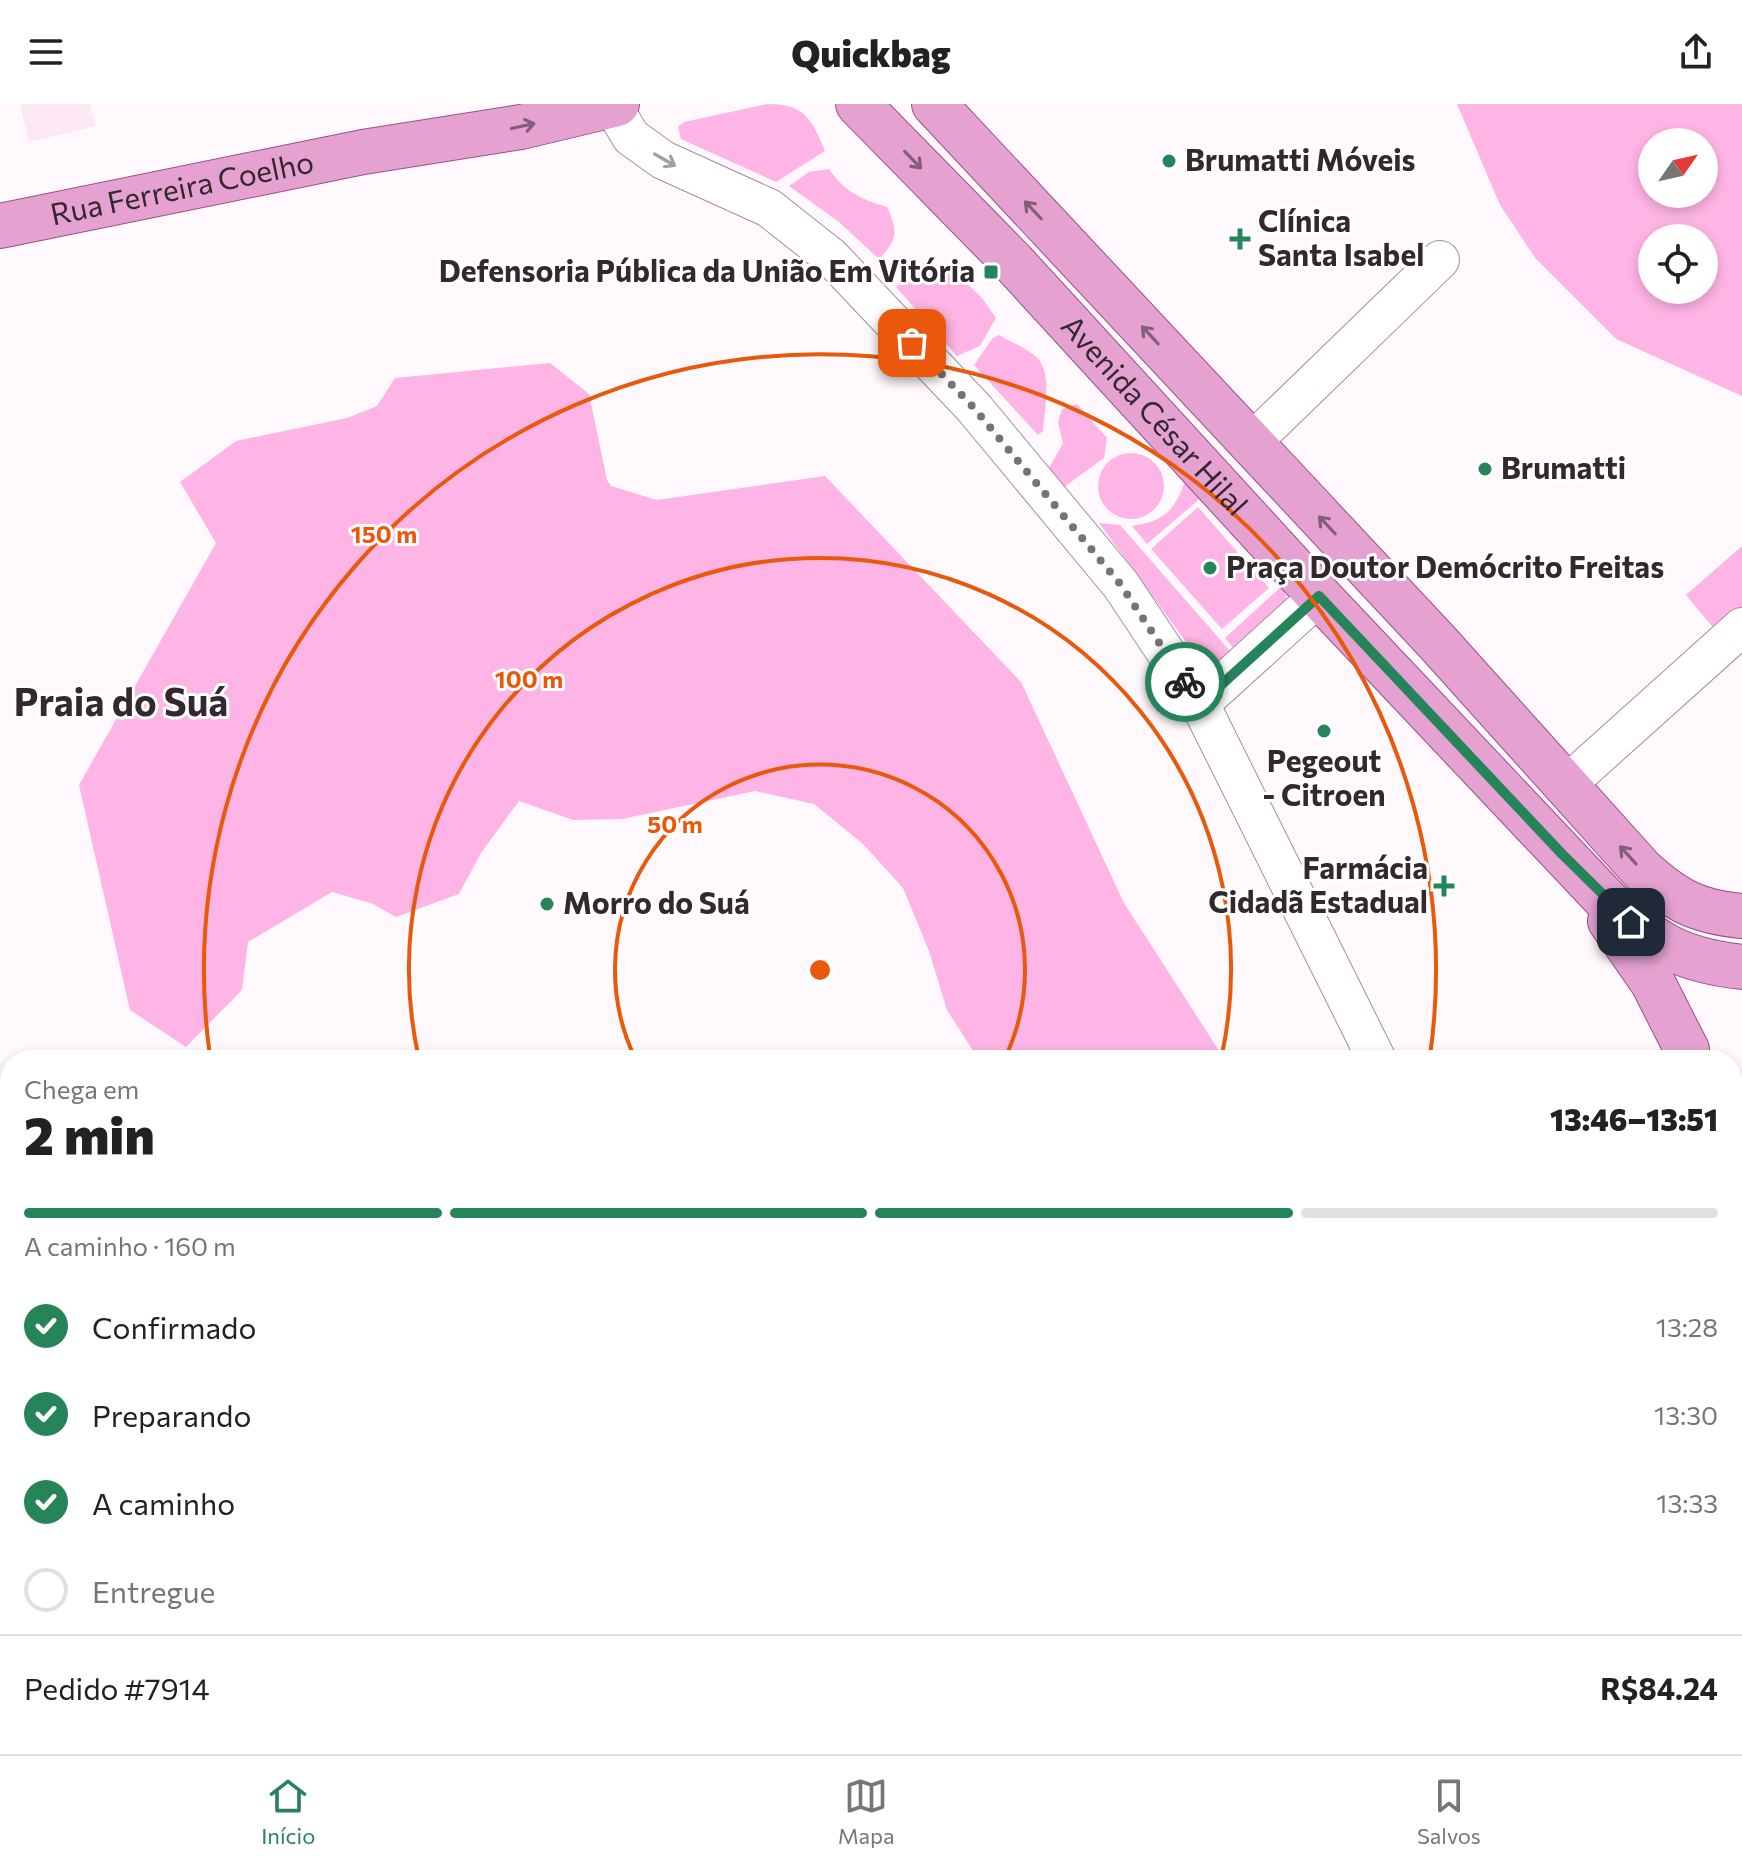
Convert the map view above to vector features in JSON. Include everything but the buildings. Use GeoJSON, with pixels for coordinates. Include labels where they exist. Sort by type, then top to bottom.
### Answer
{"type":"FeatureCollection","features":[{"type":"Feature","properties":{"kind":"main road","name":"Rua Ferreira Coelho"},"geometry":{"type":"LineString","coordinates":[[363,152],[490,104]]}},
{"type":"Feature","properties":{"kind":"main road","name":"Rua Ferreira Coelho"},"geometry":{"type":"LineString","coordinates":[[0,226],[363,152],[521,127],[613,104]]}},
{"type":"Feature","properties":{"kind":"main road","name":"Avenida César Hilal"},"geometry":{"type":"LineString","coordinates":[[858,104],[1012,261],[1319,596],[1562,854],[1631,922],[1667,949],[1691,959],[1742,967]]}},
{"type":"Feature","properties":{"kind":"main road","name":"Avenida César Hilal"},"geometry":{"type":"LineString","coordinates":[[934,104],[1251,443],[1642,870],[1664,890],[1688,904],[1709,913],[1742,917]]}},
{"type":"Feature","properties":{"kind":"main road"},"geometry":{"type":"LineString","coordinates":[[1562,854],[1653,983],[1685,1050]]}},
{"type":"Feature","properties":{"kind":"main road"},"geometry":{"type":"LineString","coordinates":[[1687,1050],[1691,945],[1714,925],[1742,917]]}},
{"type":"Feature","properties":{"kind":"street"},"geometry":{"type":"LineString","coordinates":[[613,104],[631,137],[663,160],[769,208],[831,257],[974,408],[1121,585],[1200,704],[1372,1050]]}},
{"type":"Feature","properties":{"kind":"street"},"geometry":{"type":"LineString","coordinates":[[1251,443],[1440,260]]}},
{"type":"Feature","properties":{"kind":"street"},"geometry":{"type":"LineString","coordinates":[[1200,704],[1319,596]]}},
{"type":"Feature","properties":{"kind":"street"},"geometry":{"type":"LineString","coordinates":[[1566,785],[1742,627]]}},
{"type":"Feature","properties":{"kind":"shaded area"},"geometry":{"type":"Polygon","coordinates":[[[20,104],[90,104],[96,126],[29,142],[20,104]]]}},
{"type":"Feature","properties":{"kind":"shaded area"},"geometry":{"type":"Polygon","coordinates":[[[768,104],[791,107],[806,116],[825,151],[776,182],[681,139],[678,127],[684,122],[768,104]]]}},
{"type":"Feature","properties":{"kind":"shaded area"},"geometry":{"type":"Polygon","coordinates":[[[1457,104],[1742,104],[1742,396],[1616,339],[1536,259],[1500,205],[1457,104]]]}},
{"type":"Feature","properties":{"kind":"shaded area"},"geometry":{"type":"Polygon","coordinates":[[[829,169],[854,194],[887,207],[894,234],[890,246],[879,259],[839,222],[789,186],[809,172],[829,169]]]}},
{"type":"Feature","properties":{"kind":"shaded area"},"geometry":{"type":"Polygon","coordinates":[[[923,263],[950,267],[982,298],[996,318],[980,346],[957,356],[896,287],[923,263]]]}},
{"type":"Feature","properties":{"kind":"shaded area"},"geometry":{"type":"Polygon","coordinates":[[[999,335],[1034,355],[1044,370],[1046,401],[1043,431],[1038,435],[974,365],[993,338],[999,335]]]}},
{"type":"Feature","properties":{"kind":"shaded area"},"geometry":{"type":"Polygon","coordinates":[[[550,363],[589,394],[607,480],[611,486],[657,500],[825,476],[1021,682],[1124,903],[1219,1050],[973,1050],[947,1010],[929,951],[903,888],[863,844],[814,804],[755,791],[622,819],[573,820],[519,801],[481,853],[459,894],[396,917],[373,904],[332,892],[248,942],[242,990],[186,1047],[130,1010],[79,785],[216,543],[180,482],[236,441],[347,418],[377,406],[395,378],[550,363]]]}},
{"type":"Feature","properties":{"kind":"shaded area"},"geometry":{"type":"Polygon","coordinates":[[[1077,404],[1107,438],[1104,458],[1064,487],[1049,468],[1063,443],[1058,422],[1062,409],[1077,404]]]}},
{"type":"Feature","properties":{"kind":"shaded area"},"geometry":{"type":"Polygon","coordinates":[[[1131,453],[1144,456],[1154,463],[1161,473],[1164,486],[1161,499],[1154,509],[1144,516],[1131,519],[1118,516],[1108,509],[1101,499],[1098,486],[1101,473],[1108,463],[1118,456],[1131,453]]]}},
{"type":"Feature","properties":{"kind":"shaded area"},"geometry":{"type":"Polygon","coordinates":[[[1186,478],[1202,497],[1147,544],[1132,526],[1153,521],[1168,512],[1186,478]]]}},
{"type":"Feature","properties":{"kind":"shaded area","name":"Praça Doutor Demócrito Freitas"},"geometry":{"type":"Polygon","coordinates":[[[1198,507],[1269,588],[1222,629],[1151,549],[1198,507]]]}},
{"type":"Feature","properties":{"kind":"shaded area"},"geometry":{"type":"Polygon","coordinates":[[[1099,523],[1120,525],[1230,651],[1208,672],[1099,523]]]}},
{"type":"Feature","properties":{"kind":"shaded area"},"geometry":{"type":"Polygon","coordinates":[[[1742,546],[1742,607],[1715,630],[1686,595],[1742,546]]]}},
{"type":"Feature","properties":{"kind":"shaded area"},"geometry":{"type":"Polygon","coordinates":[[[1282,586],[1287,599],[1233,648],[1225,638],[1282,586]]]}},
{"type":"Feature","properties":{"kind":"way so far"},"geometry":{"type":"LineString","coordinates":[[912,343],[974,408],[1121,585],[1185,682]]}},
{"type":"Feature","properties":{"kind":"place","name":"Brumatti Móveis"},"geometry":{"type":"Point","coordinates":[1169,161]}},
{"type":"Feature","properties":{"kind":"place","name":"Clínica Santa Isabel"},"geometry":{"type":"Point","coordinates":[1240,239]}},
{"type":"Feature","properties":{"kind":"place","name":"Defensoria Pública da União Em Vitória"},"geometry":{"type":"Point","coordinates":[991,272]}},
{"type":"Feature","properties":{"kind":"place","name":"Brumatti"},"geometry":{"type":"Point","coordinates":[1485,469]}},
{"type":"Feature","properties":{"kind":"place","name":"Praça Doutor Demócrito Freitas"},"geometry":{"type":"Point","coordinates":[1210,568]}},
{"type":"Feature","properties":{"kind":"place","name":"Pegeout - Citroen"},"geometry":{"type":"Point","coordinates":[1324,731]}},
{"type":"Feature","properties":{"kind":"place","name":"Farmácia Cidadã Estadual"},"geometry":{"type":"Point","coordinates":[1444,886]}},
{"type":"Feature","properties":{"kind":"place","name":"Morro do Suá"},"geometry":{"type":"Point","coordinates":[547,904]}},
{"type":"Feature","properties":{"kind":"district","name":"Praia do Suá"},"geometry":{"type":"Point","coordinates":[121,703]}},
{"type":"Feature","properties":{"kind":"route"},"geometry":{"type":"LineString","coordinates":[[1185,682],[1200,704],[1319,596],[1562,854],[1631,922]]}}]}
